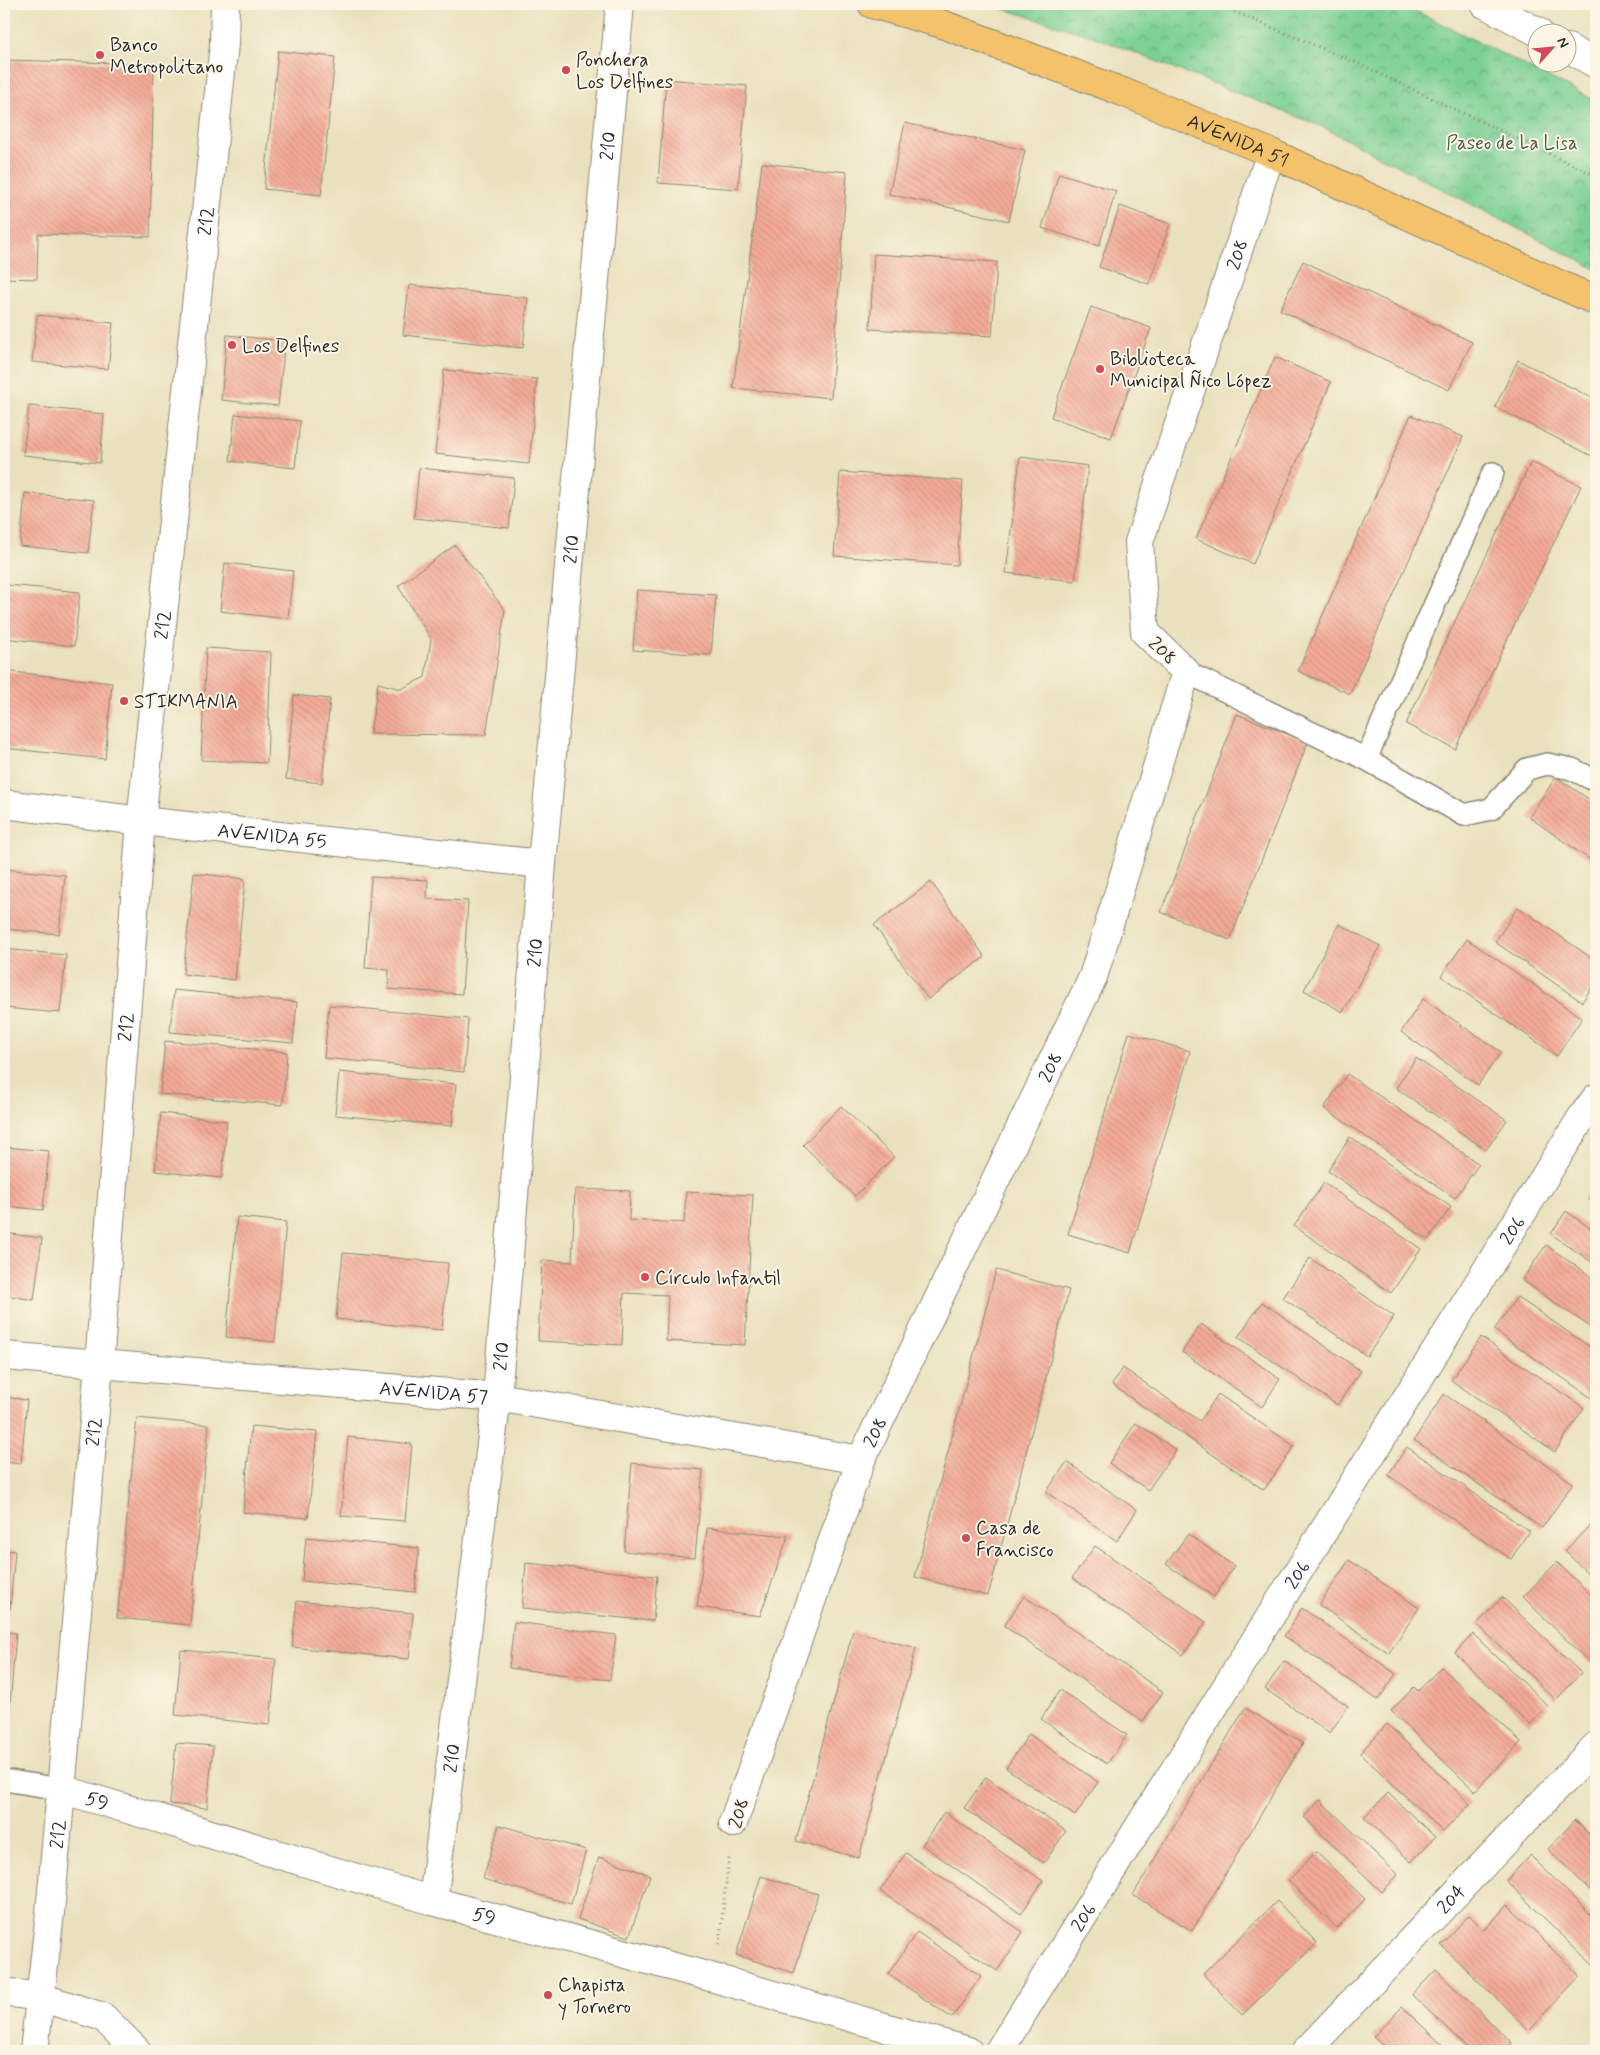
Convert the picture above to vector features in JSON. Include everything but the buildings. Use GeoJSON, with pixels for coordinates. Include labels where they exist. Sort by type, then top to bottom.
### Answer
{"type":"FeatureCollection","features":[{"type":"Feature","properties":{"kind":"main road","name":"AVENIDA 51"},"geometry":{"type":"LineString","coordinates":[[872,4],[939,23],[1122,92],[1271,153],[1596,301]]}},
{"type":"Feature","properties":{"kind":"street","name":"212"},"geometry":{"type":"LineString","coordinates":[[34,2051],[50,1914],[99,1364],[141,821],[224,44],[225,4]]}},
{"type":"Feature","properties":{"kind":"street","name":"210"},"geometry":{"type":"LineString","coordinates":[[433,1901],[497,1397],[542,864],[620,4]]}},
{"type":"Feature","properties":{"kind":"street"},"geometry":{"type":"LineString","coordinates":[[1485,4],[1528,27]]}},
{"type":"Feature","properties":{"kind":"street"},"geometry":{"type":"LineString","coordinates":[[1578,54],[1596,64]]}},
{"type":"Feature","properties":{"kind":"street","name":"208"},"geometry":{"type":"LineString","coordinates":[[733,1823],[860,1460],[1093,977],[1186,672],[1145,632],[1139,542],[1271,153]]}},
{"type":"Feature","properties":{"kind":"street","name":"AVENIDA 55"},"geometry":{"type":"LineString","coordinates":[[4,804],[141,821],[542,864]]}},
{"type":"Feature","properties":{"kind":"street","name":"206"},"geometry":{"type":"LineString","coordinates":[[999,2051],[1582,1117],[1596,1098]]}},
{"type":"Feature","properties":{"kind":"street","name":"AVENIDA 57"},"geometry":{"type":"LineString","coordinates":[[4,1356],[497,1397],[860,1460]]}},
{"type":"Feature","properties":{"kind":"street","name":"204"},"geometry":{"type":"LineString","coordinates":[[1306,2051],[1596,1746]]}},
{"type":"Feature","properties":{"kind":"street","name":"59"},"geometry":{"type":"LineString","coordinates":[[61,1789],[433,1901],[714,1978],[968,2051]]}},
{"type":"Feature","properties":{"kind":"street"},"geometry":{"type":"LineString","coordinates":[[4,1992],[40,1997],[103,2017],[137,2051]]}},
{"type":"Feature","properties":{"kind":"lane"},"geometry":{"type":"LineString","coordinates":[[1366,759],[1493,473]]}},
{"type":"Feature","properties":{"kind":"lane"},"geometry":{"type":"LineString","coordinates":[[1186,672],[1366,759],[1464,815],[1491,809],[1527,769],[1546,764],[1572,769],[1596,781]]}},
{"type":"Feature","properties":{"kind":"lane","name":"59"},"geometry":{"type":"LineString","coordinates":[[4,1780],[61,1789]]}},
{"type":"Feature","properties":{"kind":"path"},"geometry":{"type":"LineString","coordinates":[[1216,4],[1357,63],[1596,176]]}},
{"type":"Feature","properties":{"kind":"path","name":"208"},"geometry":{"type":"LineString","coordinates":[[714,1978],[733,1823]]}},
{"type":"Feature","properties":{"kind":"green space","name":"Paseo de La Lisa"},"geometry":{"type":"Polygon","coordinates":[[[988,4],[1402,4],[1528,67],[1528,72],[1538,72],[1596,101],[1596,269],[1323,127],[1095,37],[988,4]]]}},
{"type":"Feature","properties":{"kind":"place","name":"Banco Metropolitano"},"geometry":{"type":"Point","coordinates":[100,55]}},
{"type":"Feature","properties":{"kind":"place","name":"Ponchera Los Delfines"},"geometry":{"type":"Point","coordinates":[566,70]}},
{"type":"Feature","properties":{"kind":"place","name":"Los Delfines"},"geometry":{"type":"Point","coordinates":[232,345]}},
{"type":"Feature","properties":{"kind":"place","name":"Biblioteca Municipal Ñico López"},"geometry":{"type":"Point","coordinates":[1100,369]}},
{"type":"Feature","properties":{"kind":"place","name":"STIKMANIA"},"geometry":{"type":"Point","coordinates":[124,701]}},
{"type":"Feature","properties":{"kind":"place","name":"Círculo Infantil"},"geometry":{"type":"Point","coordinates":[645,1277]}},
{"type":"Feature","properties":{"kind":"place","name":"Casa de Francisco"},"geometry":{"type":"Point","coordinates":[966,1538]}},
{"type":"Feature","properties":{"kind":"place","name":"Chapista y Tornero"},"geometry":{"type":"Point","coordinates":[548,1995]}}]}
